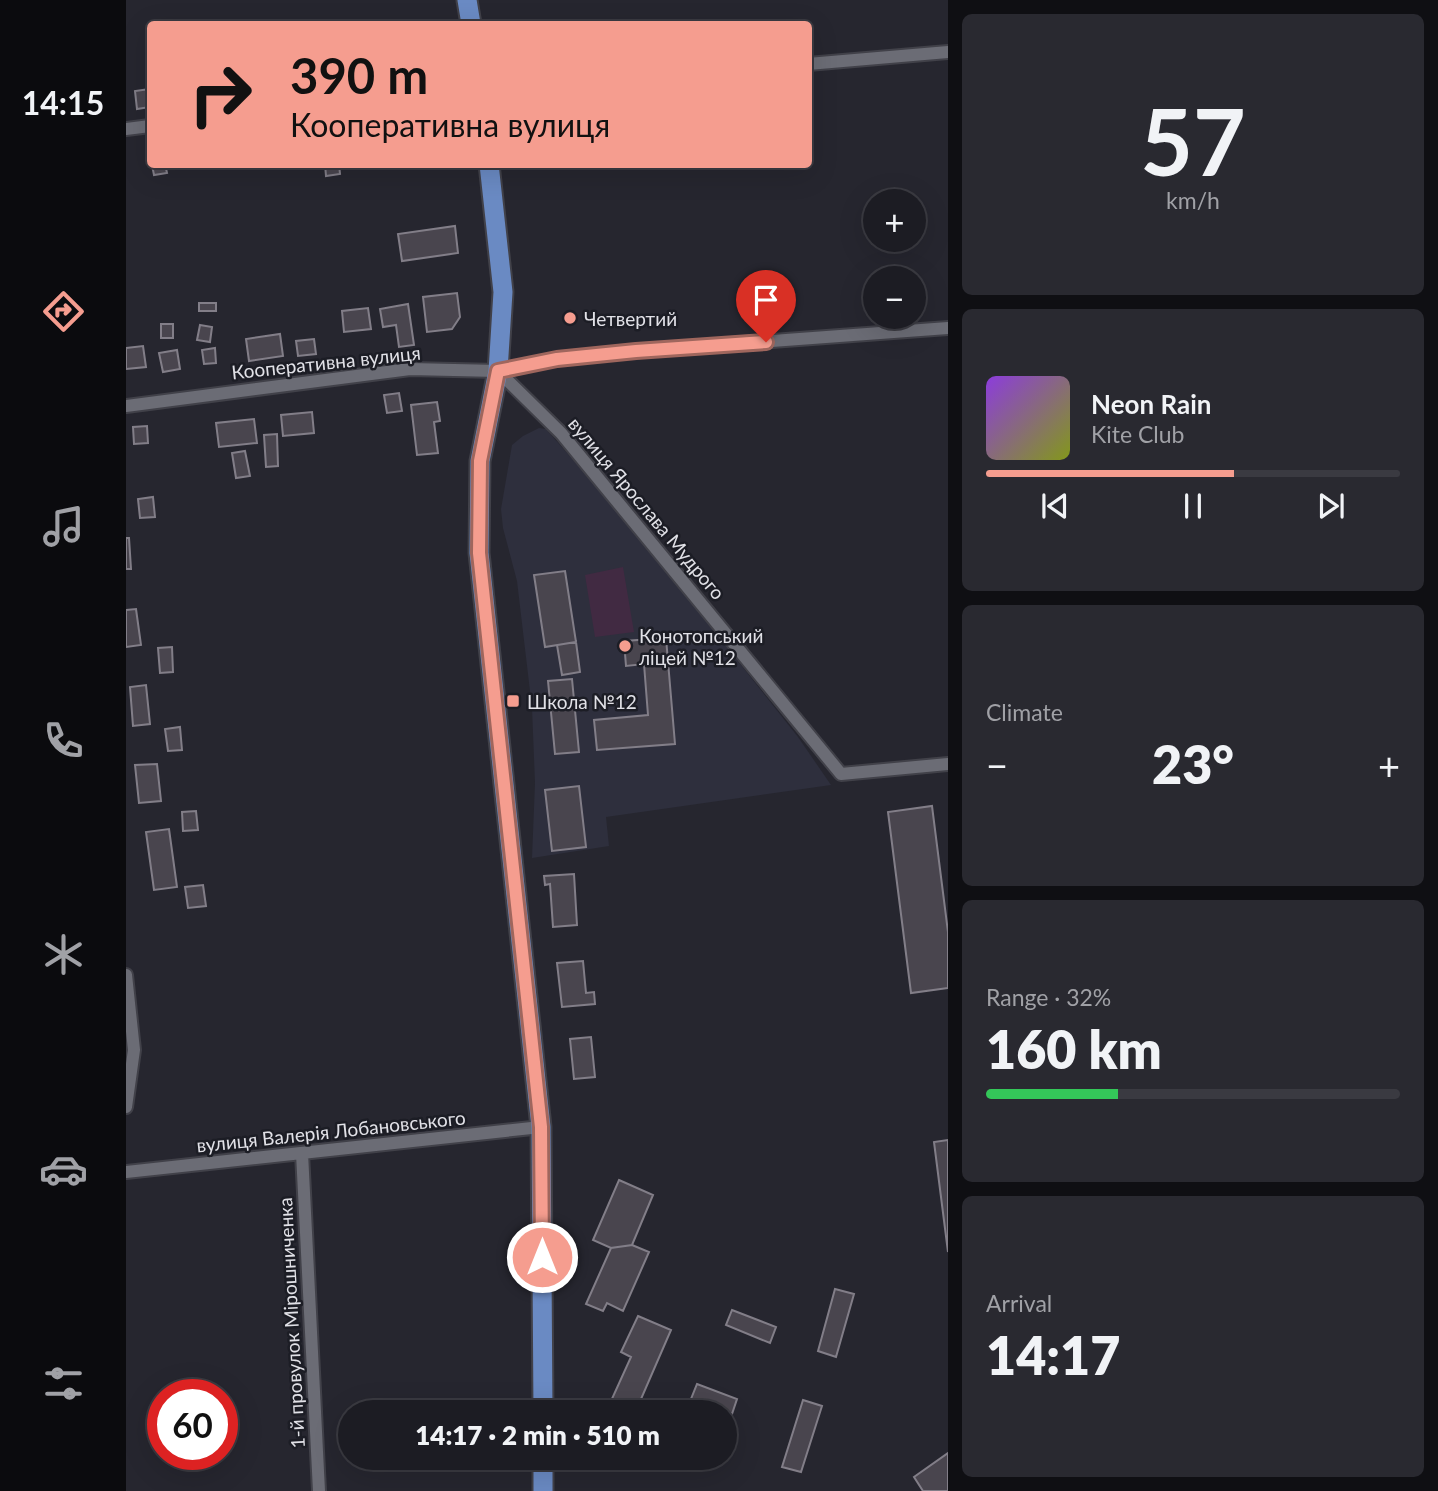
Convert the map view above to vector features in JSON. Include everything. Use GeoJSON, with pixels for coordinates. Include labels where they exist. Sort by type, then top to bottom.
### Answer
{"type":"FeatureCollection","features":[{"type":"Feature","properties":{"kind":"main road"},"geometry":{"type":"LineString","coordinates":[[467,0],[470,21]]}},
{"type":"Feature","properties":{"kind":"main road"},"geometry":{"type":"LineString","coordinates":[[489,168],[503,292],[498,371],[480,461],[479,553],[541,1127],[543,1400]]}},
{"type":"Feature","properties":{"kind":"main road"},"geometry":{"type":"LineString","coordinates":[[543,1470],[543,1491]]}},
{"type":"Feature","properties":{"kind":"street"},"geometry":{"type":"LineString","coordinates":[[812,64],[948,52]]}},
{"type":"Feature","properties":{"kind":"street"},"geometry":{"type":"LineString","coordinates":[[126,129],[147,126]]}},
{"type":"Feature","properties":{"kind":"street","name":"Кооперативна вулиця"},"geometry":{"type":"LineString","coordinates":[[126,405],[410,369],[498,371],[557,359],[948,328]]}},
{"type":"Feature","properties":{"kind":"street","name":"вулиця Ярослава Мудрого"},"geometry":{"type":"LineString","coordinates":[[498,371],[561,433],[841,774],[948,764]]}},
{"type":"Feature","properties":{"kind":"street"},"geometry":{"type":"LineString","coordinates":[[126,975],[134,1051],[126,1107]]}},
{"type":"Feature","properties":{"kind":"street","name":"вулиця Валерія Лобановського"},"geometry":{"type":"LineString","coordinates":[[126,1172],[541,1127]]}},
{"type":"Feature","properties":{"kind":"street","name":"1-й провулок Мірошниченка"},"geometry":{"type":"LineString","coordinates":[[302,1153],[319,1491]]}},
{"type":"Feature","properties":{"kind":"shaded area","name":"Конотопський ліцей №12"},"geometry":{"type":"Polygon","coordinates":[[[539,428],[546,429],[596,486],[798,737],[831,785],[606,817],[609,846],[532,858],[535,783],[532,708],[517,581],[503,528],[501,509],[512,445],[539,428]]]}},
{"type":"Feature","properties":{"kind":"shaded area"},"geometry":{"type":"Polygon","coordinates":[[[623,567],[634,632],[595,637],[585,575],[623,567]]]}},
{"type":"Feature","properties":{"kind":"building"},"geometry":{"type":"Polygon","coordinates":[[[147,89],[147,107],[137,109],[135,91],[147,89]]]}},
{"type":"Feature","properties":{"kind":"building"},"geometry":{"type":"Polygon","coordinates":[[[153,168],[166,168],[167,173],[154,175],[153,168]]]}},
{"type":"Feature","properties":{"kind":"building"},"geometry":{"type":"Polygon","coordinates":[[[325,168],[339,168],[340,174],[326,176],[325,168]]]}},
{"type":"Feature","properties":{"kind":"building"},"geometry":{"type":"Polygon","coordinates":[[[455,226],[458,253],[402,261],[398,234],[455,226]]]}},
{"type":"Feature","properties":{"kind":"building"},"geometry":{"type":"Polygon","coordinates":[[[457,293],[460,317],[452,329],[427,332],[423,297],[457,293]]]}},
{"type":"Feature","properties":{"kind":"building"},"geometry":{"type":"Polygon","coordinates":[[[199,303],[216,303],[216,311],[199,311],[199,303]]]}},
{"type":"Feature","properties":{"kind":"building"},"geometry":{"type":"Polygon","coordinates":[[[408,304],[414,345],[399,347],[396,325],[383,327],[380,309],[408,304]]]}},
{"type":"Feature","properties":{"kind":"building"},"geometry":{"type":"Polygon","coordinates":[[[368,308],[371,329],[344,332],[342,311],[368,308]]]}},
{"type":"Feature","properties":{"kind":"building"},"geometry":{"type":"Polygon","coordinates":[[[161,324],[173,324],[173,338],[161,338],[161,324]]]}},
{"type":"Feature","properties":{"kind":"building"},"geometry":{"type":"Polygon","coordinates":[[[200,325],[212,327],[210,342],[197,340],[200,325]]]}},
{"type":"Feature","properties":{"kind":"building"},"geometry":{"type":"Polygon","coordinates":[[[280,334],[283,356],[249,361],[246,339],[280,334]]]}},
{"type":"Feature","properties":{"kind":"building"},"geometry":{"type":"Polygon","coordinates":[[[314,339],[316,354],[298,356],[296,341],[314,339]]]}},
{"type":"Feature","properties":{"kind":"building"},"geometry":{"type":"Polygon","coordinates":[[[143,346],[146,367],[126,369],[126,348],[143,346]]]}},
{"type":"Feature","properties":{"kind":"building"},"geometry":{"type":"Polygon","coordinates":[[[215,348],[216,363],[204,364],[202,350],[215,348]]]}},
{"type":"Feature","properties":{"kind":"building"},"geometry":{"type":"Polygon","coordinates":[[[177,350],[180,369],[163,372],[159,353],[177,350]]]}},
{"type":"Feature","properties":{"kind":"building"},"geometry":{"type":"Polygon","coordinates":[[[399,393],[402,411],[387,413],[384,395],[399,393]]]}},
{"type":"Feature","properties":{"kind":"building"},"geometry":{"type":"Polygon","coordinates":[[[437,402],[440,421],[434,422],[438,453],[417,455],[411,405],[437,402]]]}},
{"type":"Feature","properties":{"kind":"building"},"geometry":{"type":"Polygon","coordinates":[[[312,412],[314,433],[283,436],[281,415],[312,412]]]}},
{"type":"Feature","properties":{"kind":"building"},"geometry":{"type":"Polygon","coordinates":[[[254,419],[257,443],[219,447],[216,423],[254,419]]]}},
{"type":"Feature","properties":{"kind":"building"},"geometry":{"type":"Polygon","coordinates":[[[147,426],[148,443],[134,444],[133,427],[147,426]]]}},
{"type":"Feature","properties":{"kind":"building"},"geometry":{"type":"Polygon","coordinates":[[[277,434],[278,466],[266,467],[264,435],[277,434]]]}},
{"type":"Feature","properties":{"kind":"building"},"geometry":{"type":"Polygon","coordinates":[[[245,451],[250,476],[236,478],[232,453],[245,451]]]}},
{"type":"Feature","properties":{"kind":"building"},"geometry":{"type":"Polygon","coordinates":[[[153,497],[155,517],[140,518],[138,499],[153,497]]]}},
{"type":"Feature","properties":{"kind":"building"},"geometry":{"type":"Polygon","coordinates":[[[126,538],[129,538],[131,569],[126,569],[126,538]]]}},
{"type":"Feature","properties":{"kind":"building"},"geometry":{"type":"Polygon","coordinates":[[[565,571],[576,642],[545,647],[534,575],[565,571]]]}},
{"type":"Feature","properties":{"kind":"building"},"geometry":{"type":"Polygon","coordinates":[[[136,609],[141,645],[126,647],[126,610],[136,609]]]}},
{"type":"Feature","properties":{"kind":"building"},"geometry":{"type":"Polygon","coordinates":[[[666,638],[675,744],[597,750],[594,720],[648,715],[644,664],[626,666],[624,641],[666,638]]]}},
{"type":"Feature","properties":{"kind":"building"},"geometry":{"type":"Polygon","coordinates":[[[576,642],[580,672],[562,675],[557,645],[576,642]]]}},
{"type":"Feature","properties":{"kind":"building"},"geometry":{"type":"Polygon","coordinates":[[[172,647],[173,672],[160,673],[158,648],[172,647]]]}},
{"type":"Feature","properties":{"kind":"building"},"geometry":{"type":"Polygon","coordinates":[[[572,679],[579,752],[555,754],[548,681],[572,679]]]}},
{"type":"Feature","properties":{"kind":"building"},"geometry":{"type":"Polygon","coordinates":[[[146,685],[150,724],[133,726],[130,687],[146,685]]]}},
{"type":"Feature","properties":{"kind":"building"},"geometry":{"type":"Polygon","coordinates":[[[180,727],[182,750],[168,751],[165,729],[180,727]]]}},
{"type":"Feature","properties":{"kind":"building"},"geometry":{"type":"Polygon","coordinates":[[[157,764],[161,801],[139,803],[135,765],[157,764]]]}},
{"type":"Feature","properties":{"kind":"building"},"geometry":{"type":"Polygon","coordinates":[[[579,786],[586,847],[552,851],[545,790],[579,786]]]}},
{"type":"Feature","properties":{"kind":"building"},"geometry":{"type":"Polygon","coordinates":[[[932,806],[948,932],[948,988],[911,993],[888,812],[932,806]]]}},
{"type":"Feature","properties":{"kind":"building"},"geometry":{"type":"Polygon","coordinates":[[[196,811],[198,830],[183,831],[182,812],[196,811]]]}},
{"type":"Feature","properties":{"kind":"building"},"geometry":{"type":"Polygon","coordinates":[[[169,829],[177,887],[154,890],[146,832],[169,829]]]}},
{"type":"Feature","properties":{"kind":"building"},"geometry":{"type":"Polygon","coordinates":[[[574,874],[577,925],[553,927],[550,884],[545,885],[544,876],[574,874]]]}},
{"type":"Feature","properties":{"kind":"building"},"geometry":{"type":"Polygon","coordinates":[[[203,885],[206,906],[188,908],[185,887],[203,885]]]}},
{"type":"Feature","properties":{"kind":"building"},"geometry":{"type":"Polygon","coordinates":[[[583,961],[586,993],[594,992],[595,1004],[562,1007],[557,963],[583,961]]]}},
{"type":"Feature","properties":{"kind":"building"},"geometry":{"type":"Polygon","coordinates":[[[591,1037],[595,1077],[574,1079],[570,1039],[591,1037]]]}},
{"type":"Feature","properties":{"kind":"building"},"geometry":{"type":"Polygon","coordinates":[[[948,1140],[948,1252],[934,1142],[948,1140]]]}},
{"type":"Feature","properties":{"kind":"building"},"geometry":{"type":"Polygon","coordinates":[[[619,1180],[653,1195],[632,1245],[611,1248],[593,1240],[619,1180]]]}},
{"type":"Feature","properties":{"kind":"building"},"geometry":{"type":"Polygon","coordinates":[[[632,1245],[649,1252],[623,1311],[607,1303],[603,1311],[586,1304],[611,1248],[632,1245]]]}},
{"type":"Feature","properties":{"kind":"building"},"geometry":{"type":"Polygon","coordinates":[[[835,1289],[854,1294],[836,1357],[818,1351],[835,1289]]]}},
{"type":"Feature","properties":{"kind":"building"},"geometry":{"type":"Polygon","coordinates":[[[732,1310],[776,1327],[770,1343],[726,1325],[732,1310]]]}},
{"type":"Feature","properties":{"kind":"building"},"geometry":{"type":"Polygon","coordinates":[[[638,1316],[671,1330],[641,1399],[643,1400],[611,1400],[631,1357],[621,1352],[638,1316]]]}},
{"type":"Feature","properties":{"kind":"building"},"geometry":{"type":"Polygon","coordinates":[[[697,1384],[737,1399],[694,1400],[691,1399],[697,1384]]]}},
{"type":"Feature","properties":{"kind":"building"},"geometry":{"type":"Polygon","coordinates":[[[803,1400],[822,1406],[801,1472],[782,1467],[803,1400]]]}},
{"type":"Feature","properties":{"kind":"building"},"geometry":{"type":"Polygon","coordinates":[[[948,1453],[948,1491],[923,1491],[914,1477],[948,1453]]]}},
{"type":"Feature","properties":{"kind":"place","name":"Четвертий"},"geometry":{"type":"Point","coordinates":[570,318]}},
{"type":"Feature","properties":{"kind":"place","name":"Конотопський ліцей №12"},"geometry":{"type":"Point","coordinates":[625,646]}},
{"type":"Feature","properties":{"kind":"place","name":"Школа №12"},"geometry":{"type":"Point","coordinates":[513,701]}},
{"type":"Feature","properties":{"kind":"route"},"geometry":{"type":"LineString","coordinates":[[542,1257],[541,1127],[479,553],[480,461],[498,371],[557,359],[766,342]]}}]}
